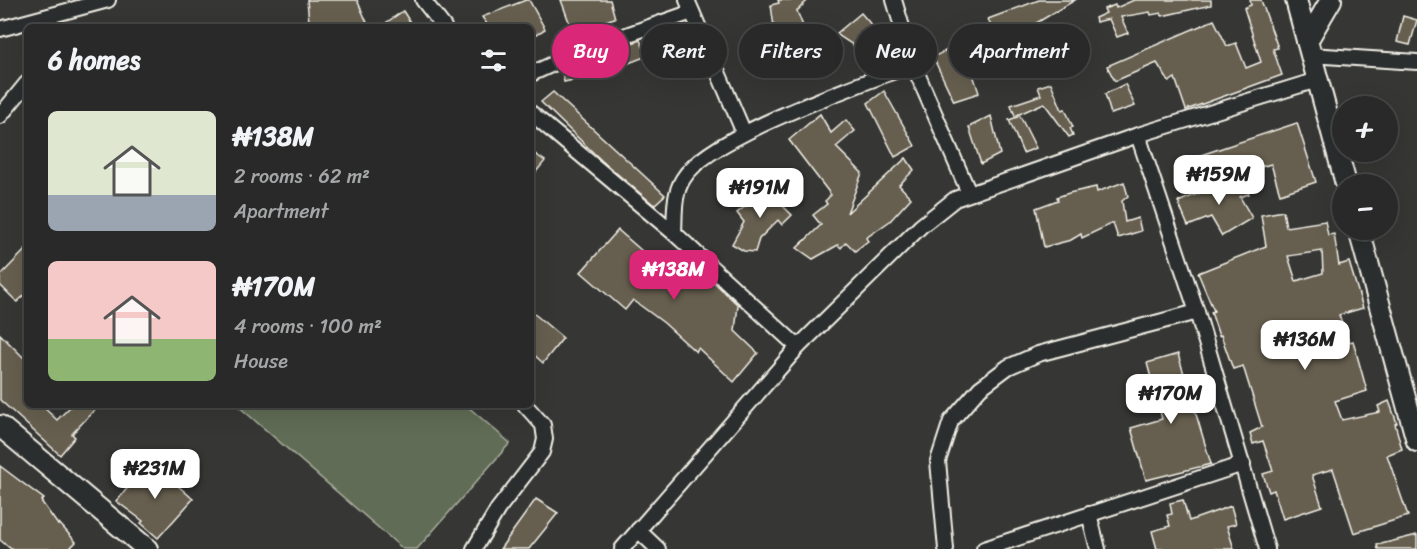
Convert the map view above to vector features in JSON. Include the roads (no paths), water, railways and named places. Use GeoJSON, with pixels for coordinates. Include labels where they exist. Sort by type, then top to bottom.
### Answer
{"type":"FeatureCollection","features":[{"type":"Feature","properties":{"kind":"main road"},"geometry":{"type":"LineString","coordinates":[[1296,0],[1343,174]]}},
{"type":"Feature","properties":{"kind":"main road"},"geometry":{"type":"LineString","coordinates":[[1309,48],[1330,0]]}},
{"type":"Feature","properties":{"kind":"main road"},"geometry":{"type":"LineString","coordinates":[[1362,240],[1417,441]]}},
{"type":"Feature","properties":{"kind":"main road"},"geometry":{"type":"LineString","coordinates":[[0,426],[138,546]]}},
{"type":"Feature","properties":{"kind":"street"},"geometry":{"type":"LineString","coordinates":[[0,29],[108,0]]}},
{"type":"Feature","properties":{"kind":"street"},"geometry":{"type":"LineString","coordinates":[[423,0],[442,24]]}},
{"type":"Feature","properties":{"kind":"street"},"geometry":{"type":"LineString","coordinates":[[894,0],[901,24]]}},
{"type":"Feature","properties":{"kind":"street"},"geometry":{"type":"LineString","coordinates":[[534,73],[689,6],[744,133]]}},
{"type":"Feature","properties":{"kind":"street"},"geometry":{"type":"LineString","coordinates":[[59,24],[64,12]]}},
{"type":"Feature","properties":{"kind":"street"},"geometry":{"type":"LineString","coordinates":[[1309,48],[1417,62]]}},
{"type":"Feature","properties":{"kind":"street"},"geometry":{"type":"LineString","coordinates":[[674,233],[676,195],[683,178],[708,154],[744,133],[879,78]]}},
{"type":"Feature","properties":{"kind":"street"},"geometry":{"type":"LineString","coordinates":[[919,78],[969,193]]}},
{"type":"Feature","properties":{"kind":"street"},"geometry":{"type":"LineString","coordinates":[[622,549],[798,347],[921,226],[955,199],[1138,135],[1317,80]]}},
{"type":"Feature","properties":{"kind":"street"},"geometry":{"type":"LineString","coordinates":[[0,116],[24,87]]}},
{"type":"Feature","properties":{"kind":"street"},"geometry":{"type":"LineString","coordinates":[[534,116],[674,233],[798,347]]}},
{"type":"Feature","properties":{"kind":"street"},"geometry":{"type":"LineString","coordinates":[[1138,135],[1197,312],[1267,549]]}},
{"type":"Feature","properties":{"kind":"street"},"geometry":{"type":"LineString","coordinates":[[946,549],[938,461],[951,421],[980,388],[1008,367],[1038,354],[1197,312]]}},
{"type":"Feature","properties":{"kind":"street"},"geometry":{"type":"LineString","coordinates":[[474,549],[498,509],[542,452],[545,439],[543,425],[528,408]]}},
{"type":"Feature","properties":{"kind":"street"},"geometry":{"type":"LineString","coordinates":[[984,549],[1243,464]]}},
{"type":"Feature","properties":{"kind":"street"},"geometry":{"type":"LineString","coordinates":[[1089,514],[1098,549]]}},
{"type":"Feature","properties":{"kind":"street"},"geometry":{"type":"LineString","coordinates":[[638,530],[658,549]]}}]}
